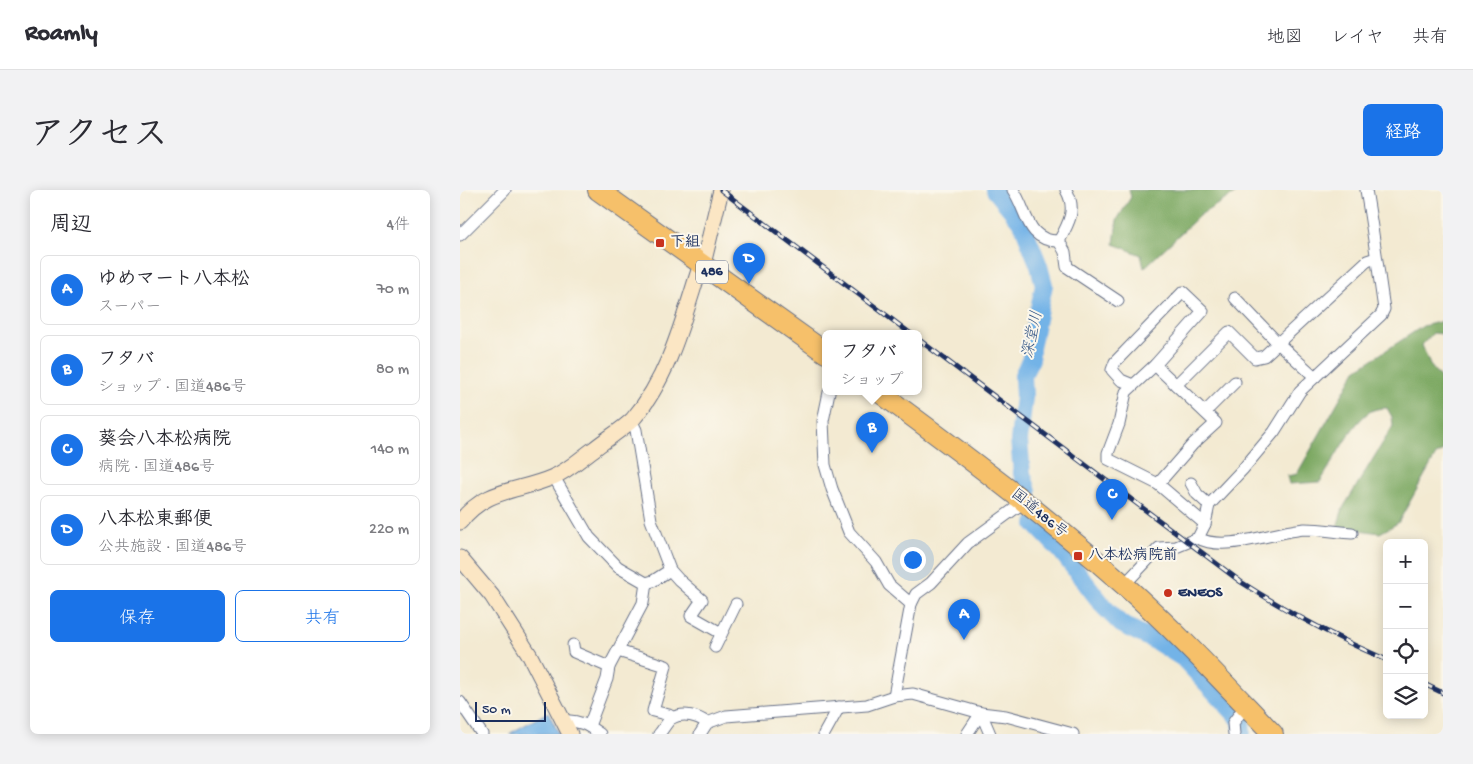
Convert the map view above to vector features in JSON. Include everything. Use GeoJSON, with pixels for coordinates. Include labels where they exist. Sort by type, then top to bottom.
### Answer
{"type":"FeatureCollection","features":[{"type":"Feature","properties":{"kind":"highway","name":"486"},"geometry":{"type":"LineString","coordinates":[[598,190],[822,350]]}},
{"type":"Feature","properties":{"kind":"highway","name":"国道486号"},"geometry":{"type":"LineString","coordinates":[[883,395],[945,440],[1024,502],[1124,585],[1241,712],[1273,734]]}},
{"type":"Feature","properties":{"kind":"street"},"geometry":{"type":"LineString","coordinates":[[460,235],[505,190]]}},
{"type":"Feature","properties":{"kind":"street"},"geometry":{"type":"LineString","coordinates":[[460,522],[466,513],[483,500],[499,493],[554,477],[570,467],[631,420],[644,404],[663,372],[677,338],[705,256],[721,190]]}},
{"type":"Feature","properties":{"kind":"street"},"geometry":{"type":"LineString","coordinates":[[1013,190],[1027,222],[1037,233],[1051,241],[1059,241]]}},
{"type":"Feature","properties":{"kind":"street"},"geometry":{"type":"LineString","coordinates":[[1059,241],[1066,229],[1073,206],[1066,190]]}},
{"type":"Feature","properties":{"kind":"street"},"geometry":{"type":"LineString","coordinates":[[1124,585],[1159,548],[1176,547],[1198,538],[1205,524],[1209,505],[1243,470],[1274,432],[1300,391],[1381,315],[1384,309],[1366,190]]}},
{"type":"Feature","properties":{"kind":"street"},"geometry":{"type":"LineString","coordinates":[[1059,241],[1066,252],[1067,267],[1118,301]]}},
{"type":"Feature","properties":{"kind":"street"},"geometry":{"type":"LineString","coordinates":[[1176,385],[1229,332],[1255,358],[1264,356],[1367,260],[1376,258]]}},
{"type":"Feature","properties":{"kind":"street"},"geometry":{"type":"LineString","coordinates":[[1133,385],[1121,380],[1112,370],[1115,362],[1183,292],[1203,311],[1155,365],[1126,392],[1119,424],[1108,453],[1108,459],[1158,484],[1205,524]]}},
{"type":"Feature","properties":{"kind":"street"},"geometry":{"type":"LineString","coordinates":[[1235,298],[1278,343],[1315,377]]}},
{"type":"Feature","properties":{"kind":"street"},"geometry":{"type":"LineString","coordinates":[[1155,365],[1216,423],[1193,444],[1158,484]]}},
{"type":"Feature","properties":{"kind":"street"},"geometry":{"type":"LineString","coordinates":[[1205,412],[1235,382]]}},
{"type":"Feature","properties":{"kind":"street"},"geometry":{"type":"LineString","coordinates":[[828,395],[823,421],[825,465],[832,489],[850,532],[876,562],[889,585],[911,604]]}},
{"type":"Feature","properties":{"kind":"street"},"geometry":{"type":"LineString","coordinates":[[631,420],[636,430],[651,520],[670,570],[678,580],[702,600],[691,616],[721,633]]}},
{"type":"Feature","properties":{"kind":"street"},"geometry":{"type":"LineString","coordinates":[[554,477],[589,537],[618,567],[646,583],[653,581],[670,570]]}},
{"type":"Feature","properties":{"kind":"street"},"geometry":{"type":"LineString","coordinates":[[1191,483],[1197,494],[1209,505]]}},
{"type":"Feature","properties":{"kind":"street"},"geometry":{"type":"LineString","coordinates":[[894,696],[911,604],[916,594],[931,583],[968,543],[1024,502]]}},
{"type":"Feature","properties":{"kind":"street"},"geometry":{"type":"LineString","coordinates":[[1198,538],[1212,544],[1228,544],[1305,529],[1352,533]]}},
{"type":"Feature","properties":{"kind":"street"},"geometry":{"type":"LineString","coordinates":[[460,558],[492,596],[528,654],[567,727],[572,719],[600,734]]}},
{"type":"Feature","properties":{"kind":"street"},"geometry":{"type":"LineString","coordinates":[[588,726],[608,679],[609,667],[643,603],[646,583]]}},
{"type":"Feature","properties":{"kind":"street"},"geometry":{"type":"LineString","coordinates":[[714,647],[736,604]]}},
{"type":"Feature","properties":{"kind":"street"},"geometry":{"type":"LineString","coordinates":[[573,645],[574,652],[609,667]]}},
{"type":"Feature","properties":{"kind":"street"},"geometry":{"type":"LineString","coordinates":[[618,651],[666,666],[653,710],[669,715],[672,718]]}},
{"type":"Feature","properties":{"kind":"street"},"geometry":{"type":"LineString","coordinates":[[700,734],[708,724],[726,716],[867,705],[894,696],[913,694],[981,713],[1016,718],[1073,734]]}},
{"type":"Feature","properties":{"kind":"street"},"geometry":{"type":"LineString","coordinates":[[460,702],[482,734]]}},
{"type":"Feature","properties":{"kind":"street"},"geometry":{"type":"LineString","coordinates":[[824,734],[838,707]]}},
{"type":"Feature","properties":{"kind":"street"},"geometry":{"type":"LineString","coordinates":[[1234,734],[1233,723],[1241,712]]}},
{"type":"Feature","properties":{"kind":"street"},"geometry":{"type":"LineString","coordinates":[[967,734],[981,713]]}},
{"type":"Feature","properties":{"kind":"street"},"geometry":{"type":"LineString","coordinates":[[981,713],[990,734]]}},
{"type":"Feature","properties":{"kind":"street"},"geometry":{"type":"LineString","coordinates":[[659,734],[672,718],[686,715],[700,717],[708,724]]}},
{"type":"Feature","properties":{"kind":"green space"},"geometry":{"type":"Polygon","coordinates":[[[1129,190],[1237,190],[1236,193],[1200,215],[1144,268],[1141,255],[1114,244],[1117,220],[1131,197],[1129,190]]]}},
{"type":"Feature","properties":{"kind":"green space"},"geometry":{"type":"Polygon","coordinates":[[[1443,321],[1443,334],[1433,333],[1422,345],[1430,365],[1443,381],[1443,451],[1436,455],[1398,523],[1380,533],[1337,527],[1343,508],[1393,426],[1392,417],[1387,408],[1368,413],[1355,426],[1320,482],[1289,484],[1287,476],[1297,474],[1356,370],[1423,326],[1443,321]]]}},
{"type":"Feature","properties":{"kind":"water"},"geometry":{"type":"Polygon","coordinates":[[[548,712],[559,734],[509,734],[548,712]]]}},
{"type":"Feature","properties":{"kind":"waterway","name":"深堂川"},"geometry":{"type":"LineString","coordinates":[[995,190],[1022,223],[1039,266],[1044,285],[1031,348],[1031,359],[1023,375],[1024,397],[1019,440],[1022,474],[1028,491]]}},
{"type":"Feature","properties":{"kind":"waterway","name":"深堂川"},"geometry":{"type":"LineString","coordinates":[[1035,524],[1061,551],[1105,608],[1121,624],[1159,643],[1183,658],[1241,720],[1242,734]]}},
{"type":"Feature","properties":{"kind":"railway"},"geometry":{"type":"LineString","coordinates":[[721,190],[906,330]]}},
{"type":"Feature","properties":{"kind":"railway"},"geometry":{"type":"LineString","coordinates":[[922,342],[1241,582],[1312,624],[1383,658]]}},
{"type":"Feature","properties":{"kind":"railway"},"geometry":{"type":"LineString","coordinates":[[1428,686],[1443,693]]}},
{"type":"Feature","properties":{"kind":"place","name":"下組"},"geometry":{"type":"Point","coordinates":[660,243]}},
{"type":"Feature","properties":{"kind":"place","name":"八本松東郵便"},"geometry":{"type":"Point","coordinates":[749,284]}},
{"type":"Feature","properties":{"kind":"place","name":"フタバ"},"geometry":{"type":"Point","coordinates":[872,453]}},
{"type":"Feature","properties":{"kind":"place","name":"葵会八本松病院"},"geometry":{"type":"Point","coordinates":[1112,520]}},
{"type":"Feature","properties":{"kind":"place","name":"八本松病院前"},"geometry":{"type":"Point","coordinates":[1078,556]}},
{"type":"Feature","properties":{"kind":"place","name":"ENEOS"},"geometry":{"type":"Point","coordinates":[1168,593]}},
{"type":"Feature","properties":{"kind":"place","name":"ゆめマート八本松"},"geometry":{"type":"Point","coordinates":[964,640]}}]}
